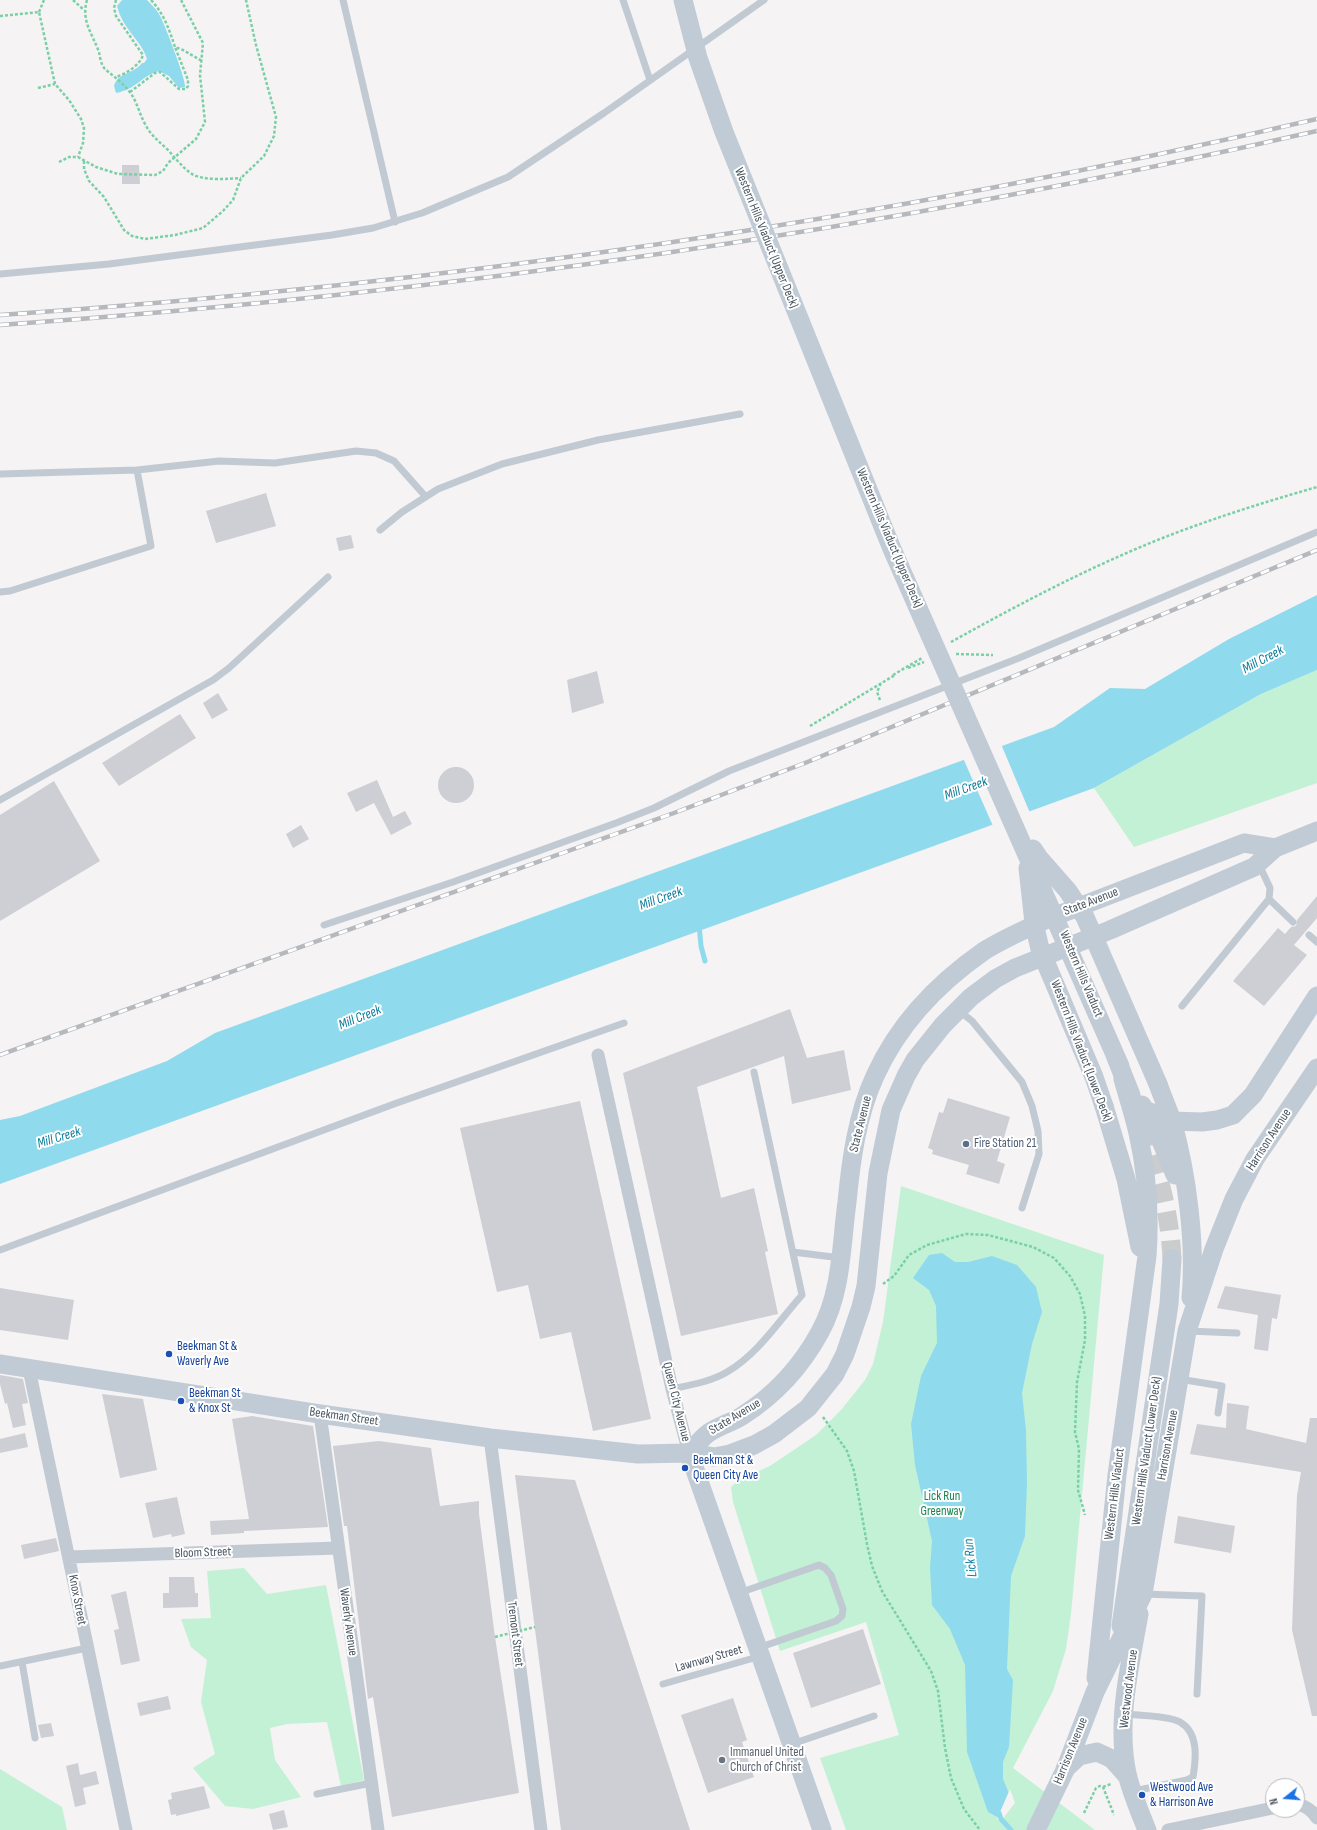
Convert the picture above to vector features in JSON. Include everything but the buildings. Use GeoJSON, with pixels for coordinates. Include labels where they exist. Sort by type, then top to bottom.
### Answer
{"type":"FeatureCollection","features":[{"type":"Feature","properties":{"kind":"main road","name":"Western Hills Viaduct (Lower Deck)"},"geometry":{"type":"LineString","coordinates":[[684,0],[707,74],[733,149],[892,544],[1021,831],[1039,858],[1068,891],[1085,917],[1158,1084],[1172,1121],[1183,1170],[1189,1216]]}},
{"type":"Feature","properties":{"kind":"main road","name":"Western Hills Viaduct (Upper Deck)"},"geometry":{"type":"LineString","coordinates":[[684,0],[698,58],[724,132],[892,548],[1120,1066],[1161,1141],[1189,1216]]}},
{"type":"Feature","properties":{"kind":"main road","name":"Western Hills Viaduct (Lower Deck)"},"geometry":{"type":"LineString","coordinates":[[1021,831],[1027,864],[1034,923],[1040,949],[1094,1077],[1104,1106],[1126,1179],[1144,1255]]}},
{"type":"Feature","properties":{"kind":"main road","name":"Western Hills Viaduct"},"geometry":{"type":"LineString","coordinates":[[1021,831],[1131,1095]]}},
{"type":"Feature","properties":{"kind":"main road","name":"State Avenue"},"geometry":{"type":"LineString","coordinates":[[689,1453],[714,1457],[730,1454],[754,1445],[774,1434],[808,1408],[835,1374],[845,1354],[854,1329],[866,1286],[878,1173],[891,1110],[915,1060],[929,1041],[958,1010],[995,979],[1015,968],[1110,930],[1254,867],[1275,848],[1317,831]]}},
{"type":"Feature","properties":{"kind":"main road","name":"State Avenue"},"geometry":{"type":"LineString","coordinates":[[689,1453],[707,1434],[741,1416],[760,1403],[788,1379],[800,1364],[820,1332],[829,1314],[835,1294],[841,1258],[853,1155],[866,1099],[887,1052],[905,1026],[933,992],[959,969],[985,950],[1014,934],[1045,920],[1244,843],[1275,848]]}},
{"type":"Feature","properties":{"kind":"main road"},"geometry":{"type":"LineString","coordinates":[[1145,1110],[1172,1121],[1202,1122],[1218,1120],[1233,1114],[1253,1095],[1317,996]]}},
{"type":"Feature","properties":{"kind":"main road","name":"Western Hills Viaduct (Upper Deck)"},"geometry":{"type":"LineString","coordinates":[[1120,1066],[1138,1134],[1147,1191],[1149,1226],[1144,1255],[1142,1296]]}},
{"type":"Feature","properties":{"kind":"main road","name":"Harrison Avenue"},"geometry":{"type":"LineString","coordinates":[[1036,1830],[1065,1770],[1095,1692],[1143,1594],[1187,1331],[1214,1249],[1234,1199],[1255,1159],[1317,1068]]}},
{"type":"Feature","properties":{"kind":"main road"},"geometry":{"type":"LineString","coordinates":[[1187,1331],[1192,1282],[1192,1238],[1189,1216]]}},
{"type":"Feature","properties":{"kind":"main road","name":"Western Hills Viaduct (Lower Deck)"},"geometry":{"type":"LineString","coordinates":[[1119,1643],[1169,1304],[1172,1259]]}},
{"type":"Feature","properties":{"kind":"main road","name":"Western Hills Viaduct"},"geometry":{"type":"LineString","coordinates":[[1095,1692],[1117,1475],[1142,1296]]}},
{"type":"Feature","properties":{"kind":"main road","name":"Beekman Street"},"geometry":{"type":"LineString","coordinates":[[0,1364],[320,1414],[490,1438],[638,1454],[689,1453]]}},
{"type":"Feature","properties":{"kind":"main road","name":"Queen City Avenue"},"geometry":{"type":"LineString","coordinates":[[689,1453],[822,1830]]}},
{"type":"Feature","properties":{"kind":"main road","name":"Westwood Avenue"},"geometry":{"type":"LineString","coordinates":[[1143,1594],[1124,1714],[1124,1740],[1130,1784],[1146,1830]]}},
{"type":"Feature","properties":{"kind":"main road"},"geometry":{"type":"LineString","coordinates":[[1065,1770],[1079,1756],[1097,1752],[1112,1759],[1130,1784]]}},
{"type":"Feature","properties":{"kind":"street","name":"Queen City Avenue"},"geometry":{"type":"LineString","coordinates":[[598,1055],[672,1389],[689,1453]]}},
{"type":"Feature","properties":{"kind":"street","name":"Knox Street"},"geometry":{"type":"LineString","coordinates":[[29,1369],[126,1830]]}},
{"type":"Feature","properties":{"kind":"street","name":"Waverly Avenue"},"geometry":{"type":"LineString","coordinates":[[320,1414],[378,1830]]}},
{"type":"Feature","properties":{"kind":"street","name":"Tremont Street"},"geometry":{"type":"LineString","coordinates":[[490,1438],[541,1830]]}},
{"type":"Feature","properties":{"kind":"street","name":"Bloom Street"},"geometry":{"type":"LineString","coordinates":[[68,1557],[338,1548]]}},
{"type":"Feature","properties":{"kind":"street"},"geometry":{"type":"LineString","coordinates":[[1305,1807],[1313,1812],[1317,1818]]}},
{"type":"Feature","properties":{"kind":"street"},"geometry":{"type":"LineString","coordinates":[[1168,1830],[1265,1810]]}},
{"type":"Feature","properties":{"kind":"lane"},"geometry":{"type":"LineString","coordinates":[[343,0],[395,222]]}},
{"type":"Feature","properties":{"kind":"lane"},"geometry":{"type":"LineString","coordinates":[[623,0],[650,80]]}},
{"type":"Feature","properties":{"kind":"lane"},"geometry":{"type":"LineString","coordinates":[[0,274],[109,264],[297,240],[359,230],[395,222],[422,213],[508,177],[764,0]]}},
{"type":"Feature","properties":{"kind":"lane"},"geometry":{"type":"LineString","coordinates":[[380,530],[402,512],[438,489],[502,464],[598,440],[740,414]]}},
{"type":"Feature","properties":{"kind":"lane"},"geometry":{"type":"LineString","coordinates":[[0,474],[137,470],[219,461],[275,463],[356,451],[376,453],[394,460],[426,497]]}},
{"type":"Feature","properties":{"kind":"lane"},"geometry":{"type":"LineString","coordinates":[[0,592],[10,591],[151,546],[137,470]]}},
{"type":"Feature","properties":{"kind":"lane"},"geometry":{"type":"LineString","coordinates":[[324,925],[453,882],[654,808],[729,771],[1025,655],[1317,532]]}},
{"type":"Feature","properties":{"kind":"lane"},"geometry":{"type":"LineString","coordinates":[[0,800],[213,680],[229,668],[328,577]]}},
{"type":"Feature","properties":{"kind":"lane"},"geometry":{"type":"LineString","coordinates":[[1182,1006],[1269,899],[1270,888],[1262,871],[1254,867]]}},
{"type":"Feature","properties":{"kind":"lane"},"geometry":{"type":"LineString","coordinates":[[1269,899],[1294,922]]}},
{"type":"Feature","properties":{"kind":"lane"},"geometry":{"type":"LineString","coordinates":[[1309,935],[1317,942]]}},
{"type":"Feature","properties":{"kind":"lane"},"geometry":{"type":"LineString","coordinates":[[958,1010],[972,1021],[1022,1082],[1032,1106],[1038,1131],[1039,1154],[1022,1208]]}},
{"type":"Feature","properties":{"kind":"lane"},"geometry":{"type":"LineString","coordinates":[[0,1250],[402,1101],[624,1023]]}},
{"type":"Feature","properties":{"kind":"lane"},"geometry":{"type":"LineString","coordinates":[[672,1389],[708,1380],[727,1372],[744,1360],[760,1345],[802,1295],[794,1252],[754,1072]]}},
{"type":"Feature","properties":{"kind":"lane"},"geometry":{"type":"LineString","coordinates":[[794,1252],[841,1258]]}},
{"type":"Feature","properties":{"kind":"lane"},"geometry":{"type":"LineString","coordinates":[[1187,1331],[1237,1333]]}},
{"type":"Feature","properties":{"kind":"lane"},"geometry":{"type":"LineString","coordinates":[[1179,1379],[1222,1386],[1218,1413]]}},
{"type":"Feature","properties":{"kind":"lane","name":"Lawnway Street"},"geometry":{"type":"LineString","coordinates":[[663,1684],[760,1652],[836,1622],[842,1616],[843,1609],[832,1575],[825,1568],[819,1566],[738,1593]]}},
{"type":"Feature","properties":{"kind":"lane"},"geometry":{"type":"LineString","coordinates":[[1143,1594],[1202,1596],[1197,1694]]}},
{"type":"Feature","properties":{"kind":"lane"},"geometry":{"type":"LineString","coordinates":[[0,1666],[87,1648]]}},
{"type":"Feature","properties":{"kind":"lane"},"geometry":{"type":"LineString","coordinates":[[22,1662],[35,1738]]}},
{"type":"Feature","properties":{"kind":"lane"},"geometry":{"type":"LineString","coordinates":[[1124,1714],[1147,1716],[1180,1722],[1190,1733],[1195,1746],[1196,1760],[1193,1777],[1187,1780],[1130,1784]]}},
{"type":"Feature","properties":{"kind":"lane"},"geometry":{"type":"LineString","coordinates":[[792,1744],[874,1716]]}},
{"type":"Feature","properties":{"kind":"lane"},"geometry":{"type":"LineString","coordinates":[[317,1794],[371,1783]]}},
{"type":"Feature","properties":{"kind":"path"},"geometry":{"type":"LineString","coordinates":[[44,0],[39,12],[55,84],[69,100],[81,119],[84,128],[83,143],[78,157]]}},
{"type":"Feature","properties":{"kind":"path"},"geometry":{"type":"LineString","coordinates":[[73,0],[84,10]]}},
{"type":"Feature","properties":{"kind":"path"},"geometry":{"type":"LineString","coordinates":[[87,0],[84,10],[90,34],[98,50],[103,68],[116,77],[130,91],[150,134],[169,152],[174,159],[194,175],[213,179],[241,178]]}},
{"type":"Feature","properties":{"kind":"path"},"geometry":{"type":"LineString","coordinates":[[116,0],[114,8],[116,16],[143,55],[141,60],[135,66],[116,77]]}},
{"type":"Feature","properties":{"kind":"path"},"geometry":{"type":"LineString","coordinates":[[130,91],[160,72],[179,89],[186,89],[188,86],[188,80],[169,29],[161,11],[151,0]]}},
{"type":"Feature","properties":{"kind":"path"},"geometry":{"type":"LineString","coordinates":[[59,162],[69,157],[78,157],[96,167],[118,174],[155,175],[163,171],[168,163],[196,139],[205,122],[200,75],[203,43],[181,0]]}},
{"type":"Feature","properties":{"kind":"path"},"geometry":{"type":"LineString","coordinates":[[84,161],[84,169],[89,181],[111,206],[124,230],[132,236],[145,239],[175,235],[202,228],[233,200],[241,178],[264,156],[274,136],[276,117],[256,45],[246,0]]}},
{"type":"Feature","properties":{"kind":"path"},"geometry":{"type":"LineString","coordinates":[[0,16],[39,12]]}},
{"type":"Feature","properties":{"kind":"path"},"geometry":{"type":"LineString","coordinates":[[175,47],[202,62]]}},
{"type":"Feature","properties":{"kind":"path"},"geometry":{"type":"LineString","coordinates":[[38,88],[55,84]]}},
{"type":"Feature","properties":{"kind":"path"},"geometry":{"type":"LineString","coordinates":[[948,644],[1008,611],[1123,555],[1232,513],[1317,487]]}},
{"type":"Feature","properties":{"kind":"path"},"geometry":{"type":"LineString","coordinates":[[953,654],[998,655]]}},
{"type":"Feature","properties":{"kind":"path"},"geometry":{"type":"LineString","coordinates":[[808,728],[884,680],[927,656]]}},
{"type":"Feature","properties":{"kind":"path"},"geometry":{"type":"LineString","coordinates":[[893,675],[928,661]]}},
{"type":"Feature","properties":{"kind":"path"},"geometry":{"type":"LineString","coordinates":[[884,680],[878,690],[880,700],[887,704],[899,704]]}},
{"type":"Feature","properties":{"kind":"path"},"geometry":{"type":"LineString","coordinates":[[883,1284],[894,1276],[909,1255],[927,1245],[966,1234],[988,1235],[1033,1247],[1054,1258],[1070,1276],[1080,1294],[1086,1316],[1085,1340],[1077,1382],[1075,1432],[1079,1449],[1078,1490],[1085,1515]]}},
{"type":"Feature","properties":{"kind":"path"},"geometry":{"type":"LineString","coordinates":[[822,1415],[846,1451],[854,1470],[872,1566],[882,1591],[931,1671],[938,1691],[945,1748],[951,1778],[964,1809],[980,1830]]}},
{"type":"Feature","properties":{"kind":"path"},"geometry":{"type":"LineString","coordinates":[[495,1636],[535,1627]]}},
{"type":"Feature","properties":{"kind":"path"},"geometry":{"type":"LineString","coordinates":[[1084,1813],[1096,1788],[1111,1784]]}},
{"type":"Feature","properties":{"kind":"path"},"geometry":{"type":"LineString","coordinates":[[1103,1787],[1114,1815]]}},
{"type":"Feature","properties":{"kind":"green space"},"geometry":{"type":"Polygon","coordinates":[[[1317,670],[1317,783],[1134,847],[1094,788],[1261,694],[1317,670]]]}},
{"type":"Feature","properties":{"kind":"green space","name":"Lick Run Greenway"},"geometry":{"type":"Polygon","coordinates":[[[901,1186],[1104,1255],[1071,1614],[1066,1649],[1053,1691],[1013,1768],[1095,1830],[846,1830],[820,1758],[899,1735],[866,1622],[780,1651],[733,1502],[731,1487],[740,1479],[770,1466],[816,1435],[841,1410],[865,1380],[873,1364],[883,1322],[901,1186]]]}},
{"type":"Feature","properties":{"kind":"green space"},"geometry":{"type":"Polygon","coordinates":[[[244,1568],[267,1594],[326,1585],[364,1780],[341,1786],[327,1722],[287,1724],[270,1728],[275,1760],[301,1797],[253,1809],[225,1806],[193,1768],[215,1754],[201,1702],[207,1660],[191,1647],[181,1619],[211,1618],[207,1571],[244,1568]]]}},
{"type":"Feature","properties":{"kind":"green space"},"geometry":{"type":"Polygon","coordinates":[[[0,1769],[62,1807],[67,1830],[0,1830],[0,1769]]]}},
{"type":"Feature","properties":{"kind":"water"},"geometry":{"type":"Polygon","coordinates":[[[122,0],[147,0],[158,12],[175,52],[185,87],[179,88],[169,76],[159,71],[148,76],[129,89],[116,93],[114,86],[116,81],[123,75],[139,67],[147,59],[141,46],[128,29],[120,14],[117,6],[122,0]]]}},
{"type":"Feature","properties":{"kind":"water","name":"Mill Creek"},"geometry":{"type":"Polygon","coordinates":[[[1317,595],[1317,670],[1261,694],[1094,788],[0,1184],[0,1120],[20,1116],[167,1061],[215,1033],[1054,727],[1110,688],[1145,689],[1229,639],[1317,595]]]}},
{"type":"Feature","properties":{"kind":"water"},"geometry":{"type":"Polygon","coordinates":[[[942,1253],[955,1262],[968,1262],[992,1256],[1017,1265],[1036,1287],[1042,1312],[1032,1344],[1022,1393],[1026,1430],[1027,1483],[1025,1536],[1011,1576],[1007,1669],[1013,1680],[1009,1747],[1003,1762],[1003,1779],[1013,1803],[1001,1819],[988,1812],[967,1752],[965,1665],[950,1629],[932,1605],[930,1568],[932,1541],[915,1465],[911,1424],[921,1376],[937,1343],[936,1306],[929,1290],[913,1278],[929,1255],[942,1253]]]}},
{"type":"Feature","properties":{"kind":"pier"},"geometry":{"type":"Polygon","coordinates":[[[1001,744],[1030,813],[993,826],[963,758],[1001,744]]]}},
{"type":"Feature","properties":{"kind":"pier"},"geometry":{"type":"Polygon","coordinates":[[[1010,1789],[1015,1803],[1001,1821],[997,1819],[1010,1789]]]}},
{"type":"Feature","properties":{"kind":"waterway","name":"Lick Run"},"geometry":{"type":"LineString","coordinates":[[699,925],[701,946],[705,961]]}},
{"type":"Feature","properties":{"kind":"waterway","name":"Lick Run"},"geometry":{"type":"LineString","coordinates":[[999,1813],[1001,1819],[1011,1830]]}},
{"type":"Feature","properties":{"kind":"tunnel"},"geometry":{"type":"LineString","coordinates":[[1143,1128],[1154,1161],[1166,1209],[1172,1259]]}},
{"type":"Feature","properties":{"kind":"railway"},"geometry":{"type":"LineString","coordinates":[[0,315],[166,302],[332,286],[662,244],[991,188],[1154,155],[1317,119]]}},
{"type":"Feature","properties":{"kind":"railway"},"geometry":{"type":"LineString","coordinates":[[0,325],[166,312],[332,296],[662,254],[827,228],[991,199],[1317,131]]}},
{"type":"Feature","properties":{"kind":"railway"},"geometry":{"type":"LineString","coordinates":[[0,1055],[674,813],[805,763],[1317,550]]}},
{"type":"Feature","properties":{"kind":"place","name":"Fire Station 21"},"geometry":{"type":"Point","coordinates":[966,1144]}},
{"type":"Feature","properties":{"kind":"place","name":"Beekman St & Waverly Ave"},"geometry":{"type":"Point","coordinates":[169,1354]}},
{"type":"Feature","properties":{"kind":"place","name":"Beekman St & Knox St"},"geometry":{"type":"Point","coordinates":[181,1401]}},
{"type":"Feature","properties":{"kind":"place","name":"Beekman St & Queen City Ave"},"geometry":{"type":"Point","coordinates":[685,1468]}},
{"type":"Feature","properties":{"kind":"place","name":"Immanuel United Church of Christ"},"geometry":{"type":"Point","coordinates":[722,1760]}},
{"type":"Feature","properties":{"kind":"place","name":"Westwood Ave & Harrison Ave"},"geometry":{"type":"Point","coordinates":[1142,1795]}}]}
